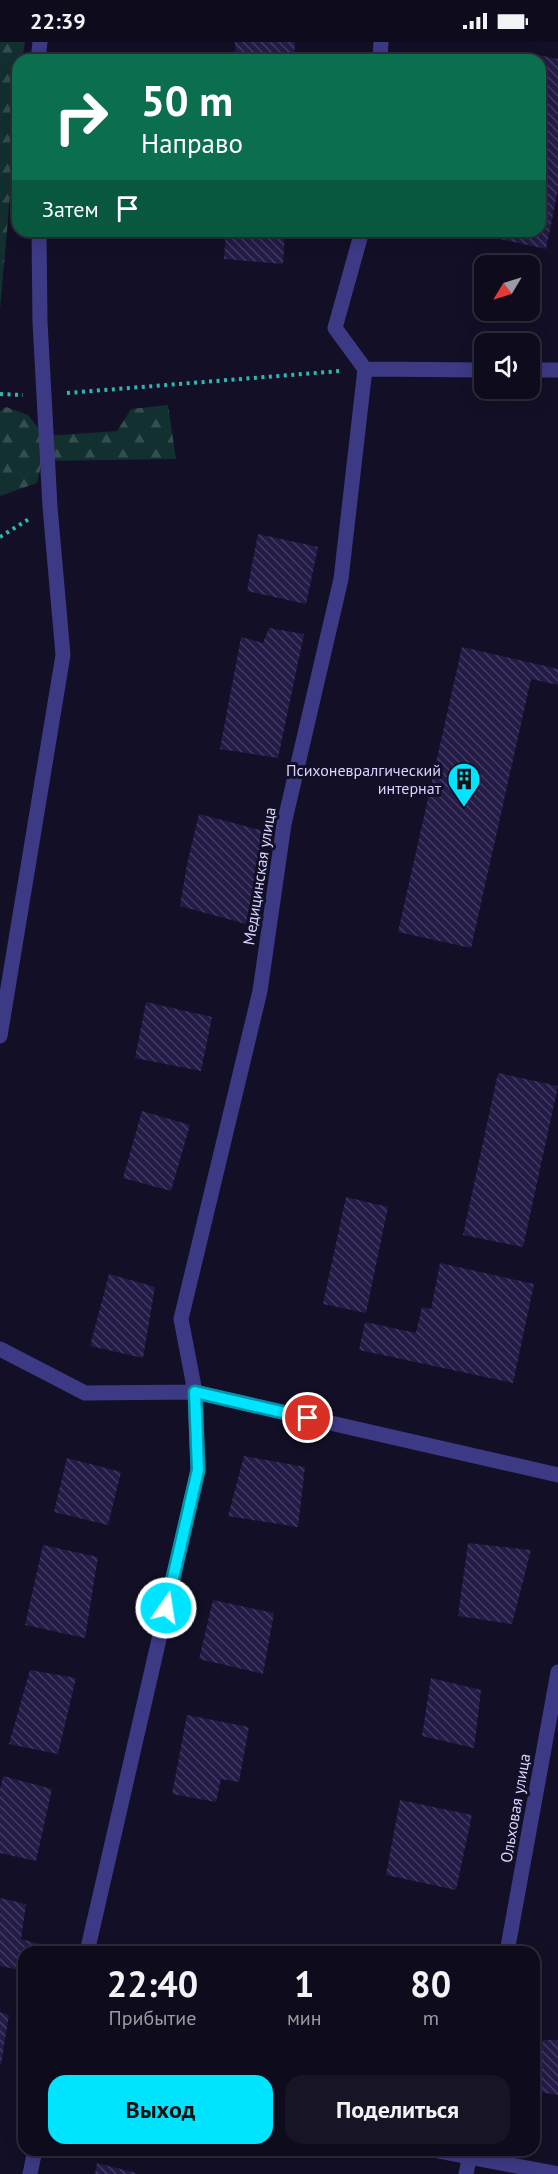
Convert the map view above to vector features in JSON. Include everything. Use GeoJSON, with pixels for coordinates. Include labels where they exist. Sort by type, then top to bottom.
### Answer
{"type":"FeatureCollection","features":[{"type":"Feature","properties":{"kind":"street"},"geometry":{"type":"LineString","coordinates":[[0,1036],[63,655],[50,507],[40,322],[39,237]]}},
{"type":"Feature","properties":{"kind":"street"},"geometry":{"type":"LineString","coordinates":[[360,237],[335,328],[365,369],[474,369]]}},
{"type":"Feature","properties":{"kind":"street","name":"Медицинская улица"},"geometry":{"type":"LineString","coordinates":[[88,1946],[198,1470],[195,1392],[181,1319],[260,991],[284,824],[341,579],[365,369]]}},
{"type":"Feature","properties":{"kind":"street"},"geometry":{"type":"LineString","coordinates":[[540,370],[558,370]]}},
{"type":"Feature","properties":{"kind":"street"},"geometry":{"type":"LineString","coordinates":[[0,1349],[85,1393],[195,1392],[558,1475]]}},
{"type":"Feature","properties":{"kind":"street","name":"Ольховая улица"},"geometry":{"type":"LineString","coordinates":[[508,1946],[558,1672]]}},
{"type":"Feature","properties":{"kind":"street"},"geometry":{"type":"LineString","coordinates":[[30,2174],[34,2156]]}},
{"type":"Feature","properties":{"kind":"street"},"geometry":{"type":"LineString","coordinates":[[466,2174],[469,2156]]}},
{"type":"Feature","properties":{"kind":"street"},"geometry":{"type":"LineString","coordinates":[[483,2156],[558,2174]]}},
{"type":"Feature","properties":{"kind":"path"},"geometry":{"type":"LineString","coordinates":[[0,394],[44,395],[365,369]]}},
{"type":"Feature","properties":{"kind":"path"},"geometry":{"type":"LineString","coordinates":[[0,537],[50,507]]}},
{"type":"Feature","properties":{"kind":"green space"},"geometry":{"type":"Polygon","coordinates":[[[0,42],[25,42],[23,54],[12,54],[12,173],[0,310],[0,42]]]}},
{"type":"Feature","properties":{"kind":"green space"},"geometry":{"type":"Polygon","coordinates":[[[168,405],[176,459],[42,461],[37,483],[0,496],[0,411],[6,407],[28,415],[45,436],[117,431],[131,409],[168,405]]]}},
{"type":"Feature","properties":{"kind":"building"},"geometry":{"type":"Polygon","coordinates":[[[235,42],[295,42],[294,54],[236,54],[235,42]]]}},
{"type":"Feature","properties":{"kind":"building"},"geometry":{"type":"Polygon","coordinates":[[[546,57],[558,59],[558,190],[546,249],[491,237],[546,237],[546,57]]]}},
{"type":"Feature","properties":{"kind":"building"},"geometry":{"type":"Polygon","coordinates":[[[226,237],[285,237],[283,264],[224,259],[226,237]]]}},
{"type":"Feature","properties":{"kind":"building"},"geometry":{"type":"Polygon","coordinates":[[[258,534],[318,547],[306,604],[247,591],[258,534]]]}},
{"type":"Feature","properties":{"kind":"building"},"geometry":{"type":"Polygon","coordinates":[[[269,628],[304,634],[278,758],[220,749],[241,637],[263,643],[269,628]]]}},
{"type":"Feature","properties":{"kind":"building","name":"Психоневралгический интернат"},"geometry":{"type":"Polygon","coordinates":[[[462,647],[558,669],[558,685],[531,679],[471,948],[398,932],[462,647]]]}},
{"type":"Feature","properties":{"kind":"building"},"geometry":{"type":"Polygon","coordinates":[[[199,814],[264,831],[246,924],[180,906],[199,814]]]}},
{"type":"Feature","properties":{"kind":"building"},"geometry":{"type":"Polygon","coordinates":[[[146,1002],[212,1017],[201,1071],[135,1058],[146,1002]]]}},
{"type":"Feature","properties":{"kind":"building"},"geometry":{"type":"Polygon","coordinates":[[[498,1073],[558,1086],[523,1247],[463,1235],[498,1073]]]}},
{"type":"Feature","properties":{"kind":"building"},"geometry":{"type":"Polygon","coordinates":[[[142,1111],[190,1125],[171,1191],[123,1178],[142,1111]]]}},
{"type":"Feature","properties":{"kind":"building"},"geometry":{"type":"Polygon","coordinates":[[[346,1197],[388,1207],[366,1313],[323,1304],[346,1197]]]}},
{"type":"Feature","properties":{"kind":"building"},"geometry":{"type":"Polygon","coordinates":[[[440,1263],[534,1284],[513,1383],[359,1350],[365,1322],[416,1333],[422,1307],[431,1309],[440,1263]]]}},
{"type":"Feature","properties":{"kind":"building"},"geometry":{"type":"Polygon","coordinates":[[[109,1274],[155,1287],[143,1358],[90,1346],[109,1274]]]}},
{"type":"Feature","properties":{"kind":"building"},"geometry":{"type":"Polygon","coordinates":[[[244,1456],[305,1467],[298,1527],[228,1516],[244,1456]]]}},
{"type":"Feature","properties":{"kind":"building"},"geometry":{"type":"Polygon","coordinates":[[[67,1458],[121,1472],[108,1525],[54,1512],[67,1458]]]}},
{"type":"Feature","properties":{"kind":"building"},"geometry":{"type":"Polygon","coordinates":[[[468,1543],[531,1550],[512,1624],[458,1616],[468,1543]]]}},
{"type":"Feature","properties":{"kind":"building"},"geometry":{"type":"Polygon","coordinates":[[[43,1545],[98,1557],[85,1638],[25,1625],[43,1545]]]}},
{"type":"Feature","properties":{"kind":"building"},"geometry":{"type":"Polygon","coordinates":[[[213,1600],[274,1613],[263,1674],[199,1659],[213,1600]]]}},
{"type":"Feature","properties":{"kind":"building"},"geometry":{"type":"Polygon","coordinates":[[[30,1670],[76,1678],[58,1754],[9,1744],[30,1670]]]}},
{"type":"Feature","properties":{"kind":"building"},"geometry":{"type":"Polygon","coordinates":[[[431,1678],[481,1690],[474,1748],[422,1736],[431,1678]]]}},
{"type":"Feature","properties":{"kind":"building"},"geometry":{"type":"Polygon","coordinates":[[[187,1715],[249,1727],[239,1782],[221,1779],[216,1802],[172,1794],[187,1715]]]}},
{"type":"Feature","properties":{"kind":"building"},"geometry":{"type":"Polygon","coordinates":[[[3,1776],[52,1789],[36,1861],[0,1853],[0,1790],[3,1776]]]}},
{"type":"Feature","properties":{"kind":"building"},"geometry":{"type":"Polygon","coordinates":[[[400,1800],[472,1815],[456,1890],[386,1875],[400,1800]]]}},
{"type":"Feature","properties":{"kind":"building"},"geometry":{"type":"Polygon","coordinates":[[[0,1898],[26,1904],[21,1939],[43,1945],[18,1946],[18,1970],[0,1966],[0,1898]]]}},
{"type":"Feature","properties":{"kind":"building"},"geometry":{"type":"Polygon","coordinates":[[[0,2012],[9,2015],[1,2064],[0,2064],[0,2012]]]}},
{"type":"Feature","properties":{"kind":"building"},"geometry":{"type":"Polygon","coordinates":[[[543,2040],[558,2040],[558,2095],[540,2092],[540,2057],[543,2040]]]}},
{"type":"Feature","properties":{"kind":"building"},"geometry":{"type":"Polygon","coordinates":[[[97,2163],[136,2173],[136,2174],[95,2174],[97,2163]]]}},
{"type":"Feature","properties":{"kind":"place","name":"Психоневралгический интернат"},"geometry":{"type":"Point","coordinates":[464,808]}},
{"type":"Feature","properties":{"kind":"route"},"geometry":{"type":"LineString","coordinates":[[166,1608],[198,1470],[195,1392],[308,1418]]}}]}
